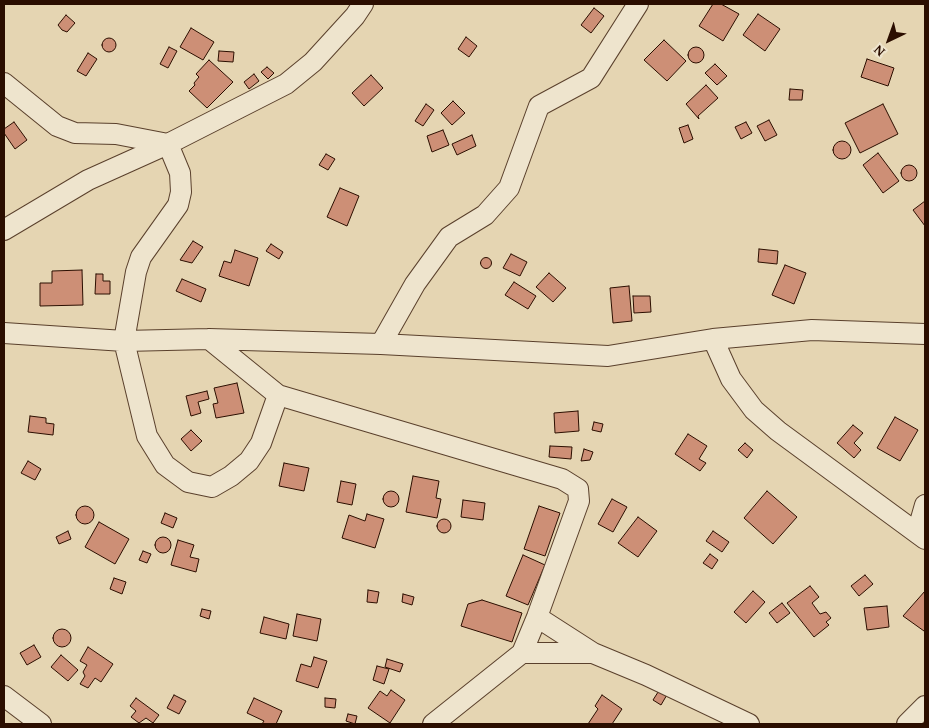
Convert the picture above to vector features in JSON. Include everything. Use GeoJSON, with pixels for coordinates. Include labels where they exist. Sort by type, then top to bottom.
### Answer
{"type":"FeatureCollection","features":[{"type":"Feature","properties":{"kind":"street"},"geometry":{"type":"LineString","coordinates":[[4,230],[88,180],[168,144],[286,84],[313,62],[356,16],[363,4]]}},
{"type":"Feature","properties":{"kind":"street"},"geometry":{"type":"LineString","coordinates":[[381,344],[415,284],[449,237],[485,215],[509,188],[539,106],[591,78],[638,4]]}},
{"type":"Feature","properties":{"kind":"street"},"geometry":{"type":"LineString","coordinates":[[4,82],[57,126],[75,133],[116,134],[168,144]]}},
{"type":"Feature","properties":{"kind":"street"},"geometry":{"type":"LineString","coordinates":[[168,144],[180,173],[181,192],[178,205],[141,257],[136,272],[124,341],[147,436],[165,465],[188,482],[212,487],[231,476],[249,461],[261,443],[278,395]]}},
{"type":"Feature","properties":{"kind":"street"},"geometry":{"type":"LineString","coordinates":[[4,333],[124,341],[210,339],[381,344],[608,356],[713,339],[812,330],[925,334]]}},
{"type":"Feature","properties":{"kind":"street"},"geometry":{"type":"LineString","coordinates":[[210,339],[278,395],[562,480],[578,489],[579,501],[538,617],[522,654],[433,724]]}},
{"type":"Feature","properties":{"kind":"street"},"geometry":{"type":"LineString","coordinates":[[713,339],[731,378],[754,410],[778,432],[921,536],[925,506]]}},
{"type":"Feature","properties":{"kind":"street"},"geometry":{"type":"LineString","coordinates":[[538,617],[593,653],[646,675],[749,724]]}},
{"type":"Feature","properties":{"kind":"street"},"geometry":{"type":"LineString","coordinates":[[522,654],[593,653]]}},
{"type":"Feature","properties":{"kind":"street"},"geometry":{"type":"LineString","coordinates":[[4,696],[41,724]]}},
{"type":"Feature","properties":{"kind":"street"},"geometry":{"type":"LineString","coordinates":[[907,724],[925,706]]}},
{"type":"Feature","properties":{"kind":"building"},"geometry":{"type":"Polygon","coordinates":[[[713,4],[721,4],[739,14],[723,41],[699,26],[713,4]]]}},
{"type":"Feature","properties":{"kind":"building"},"geometry":{"type":"Polygon","coordinates":[[[594,8],[604,16],[591,33],[581,25],[594,8]]]}},
{"type":"Feature","properties":{"kind":"building"},"geometry":{"type":"Polygon","coordinates":[[[758,14],[780,29],[765,51],[743,35],[758,14]]]}},
{"type":"Feature","properties":{"kind":"building"},"geometry":{"type":"Polygon","coordinates":[[[66,15],[75,23],[67,32],[58,25],[66,15]]]}},
{"type":"Feature","properties":{"kind":"building"},"geometry":{"type":"Polygon","coordinates":[[[191,28],[214,42],[203,60],[180,47],[191,28]]]}},
{"type":"Feature","properties":{"kind":"building"},"geometry":{"type":"Polygon","coordinates":[[[466,37],[477,46],[469,57],[458,49],[466,37]]]}},
{"type":"Feature","properties":{"kind":"building"},"geometry":{"type":"Polygon","coordinates":[[[106,38],[112,38],[116,45],[112,52],[106,52],[102,48],[102,42],[106,38]]]}},
{"type":"Feature","properties":{"kind":"building"},"geometry":{"type":"Polygon","coordinates":[[[664,40],[686,61],[667,81],[644,60],[664,40]]]}},
{"type":"Feature","properties":{"kind":"building"},"geometry":{"type":"Polygon","coordinates":[[[169,47],[177,51],[168,68],[160,64],[169,47]]]}},
{"type":"Feature","properties":{"kind":"building"},"geometry":{"type":"Polygon","coordinates":[[[696,47],[704,55],[696,63],[688,55],[696,47]]]}},
{"type":"Feature","properties":{"kind":"building"},"geometry":{"type":"Polygon","coordinates":[[[219,51],[234,52],[233,62],[218,61],[219,51]]]}},
{"type":"Feature","properties":{"kind":"building"},"geometry":{"type":"Polygon","coordinates":[[[88,53],[97,59],[86,76],[77,71],[88,53]]]}},
{"type":"Feature","properties":{"kind":"building"},"geometry":{"type":"Polygon","coordinates":[[[867,59],[894,68],[888,86],[861,77],[867,59]]]}},
{"type":"Feature","properties":{"kind":"building"},"geometry":{"type":"Polygon","coordinates":[[[209,60],[233,82],[207,108],[189,91],[199,77],[196,74],[209,60]]]}},
{"type":"Feature","properties":{"kind":"building"},"geometry":{"type":"Polygon","coordinates":[[[715,64],[727,76],[717,85],[705,73],[715,64]]]}},
{"type":"Feature","properties":{"kind":"building"},"geometry":{"type":"Polygon","coordinates":[[[267,67],[274,73],[268,79],[261,72],[267,67]]]}},
{"type":"Feature","properties":{"kind":"building"},"geometry":{"type":"Polygon","coordinates":[[[254,74],[259,81],[249,89],[244,82],[254,74]]]}},
{"type":"Feature","properties":{"kind":"building"},"geometry":{"type":"Polygon","coordinates":[[[371,75],[383,88],[364,106],[352,93],[371,75]]]}},
{"type":"Feature","properties":{"kind":"building"},"geometry":{"type":"Polygon","coordinates":[[[706,85],[718,98],[698,116],[699,119],[686,104],[706,85]]]}},
{"type":"Feature","properties":{"kind":"building"},"geometry":{"type":"Polygon","coordinates":[[[790,89],[803,90],[802,100],[789,100],[790,89]]]}},
{"type":"Feature","properties":{"kind":"building"},"geometry":{"type":"Polygon","coordinates":[[[453,101],[465,113],[452,125],[441,113],[453,101]]]}},
{"type":"Feature","properties":{"kind":"building"},"geometry":{"type":"Polygon","coordinates":[[[426,104],[434,110],[423,126],[415,121],[426,104]]]}},
{"type":"Feature","properties":{"kind":"building"},"geometry":{"type":"Polygon","coordinates":[[[883,104],[898,134],[860,153],[845,123],[883,104]]]}},
{"type":"Feature","properties":{"kind":"building"},"geometry":{"type":"Polygon","coordinates":[[[769,120],[777,135],[765,141],[757,126],[769,120]]]}},
{"type":"Feature","properties":{"kind":"building"},"geometry":{"type":"Polygon","coordinates":[[[14,122],[27,140],[15,149],[4,133],[4,129],[14,122]]]}},
{"type":"Feature","properties":{"kind":"building"},"geometry":{"type":"Polygon","coordinates":[[[746,122],[752,133],[741,139],[735,127],[746,122]]]}},
{"type":"Feature","properties":{"kind":"building"},"geometry":{"type":"Polygon","coordinates":[[[688,125],[693,139],[684,143],[679,128],[688,125]]]}},
{"type":"Feature","properties":{"kind":"building"},"geometry":{"type":"Polygon","coordinates":[[[443,130],[449,145],[432,152],[427,136],[443,130]]]}},
{"type":"Feature","properties":{"kind":"building"},"geometry":{"type":"Polygon","coordinates":[[[472,135],[476,146],[457,155],[452,144],[472,135]]]}},
{"type":"Feature","properties":{"kind":"building"},"geometry":{"type":"Polygon","coordinates":[[[842,141],[848,144],[851,150],[848,156],[842,159],[836,156],[833,150],[836,144],[842,141]]]}},
{"type":"Feature","properties":{"kind":"building"},"geometry":{"type":"Polygon","coordinates":[[[878,153],[899,181],[883,193],[863,165],[878,153]]]}},
{"type":"Feature","properties":{"kind":"building"},"geometry":{"type":"Polygon","coordinates":[[[326,154],[335,159],[328,170],[319,165],[326,154]]]}},
{"type":"Feature","properties":{"kind":"building"},"geometry":{"type":"Polygon","coordinates":[[[909,165],[915,167],[917,173],[915,179],[909,181],[903,179],[901,173],[903,167],[909,165]]]}},
{"type":"Feature","properties":{"kind":"building"},"geometry":{"type":"Polygon","coordinates":[[[340,188],[359,196],[347,226],[327,217],[340,188]]]}},
{"type":"Feature","properties":{"kind":"building"},"geometry":{"type":"Polygon","coordinates":[[[925,201],[925,226],[913,210],[925,201]]]}},
{"type":"Feature","properties":{"kind":"building"},"geometry":{"type":"Polygon","coordinates":[[[193,241],[203,247],[192,263],[180,260],[193,241]]]}},
{"type":"Feature","properties":{"kind":"building"},"geometry":{"type":"Polygon","coordinates":[[[271,244],[283,252],[279,259],[266,251],[271,244]]]}},
{"type":"Feature","properties":{"kind":"building"},"geometry":{"type":"Polygon","coordinates":[[[759,249],[778,251],[777,264],[758,262],[759,249]]]}},
{"type":"Feature","properties":{"kind":"building"},"geometry":{"type":"Polygon","coordinates":[[[235,250],[258,258],[249,286],[219,276],[224,261],[231,263],[235,250]]]}},
{"type":"Feature","properties":{"kind":"building"},"geometry":{"type":"Polygon","coordinates":[[[511,254],[527,262],[520,276],[503,268],[511,254]]]}},
{"type":"Feature","properties":{"kind":"building"},"geometry":{"type":"Polygon","coordinates":[[[484,258],[488,258],[491,263],[490,267],[484,268],[481,265],[481,261],[484,258]]]}},
{"type":"Feature","properties":{"kind":"building"},"geometry":{"type":"Polygon","coordinates":[[[785,265],[806,273],[794,304],[772,295],[785,265]]]}},
{"type":"Feature","properties":{"kind":"building"},"geometry":{"type":"Polygon","coordinates":[[[82,270],[83,305],[40,306],[40,283],[52,283],[52,271],[82,270]]]}},
{"type":"Feature","properties":{"kind":"building"},"geometry":{"type":"Polygon","coordinates":[[[549,273],[566,288],[553,302],[536,287],[549,273]]]}},
{"type":"Feature","properties":{"kind":"building"},"geometry":{"type":"Polygon","coordinates":[[[96,274],[103,274],[103,281],[110,281],[110,294],[95,294],[96,274]]]}},
{"type":"Feature","properties":{"kind":"building"},"geometry":{"type":"Polygon","coordinates":[[[182,279],[206,289],[201,302],[176,291],[182,279]]]}},
{"type":"Feature","properties":{"kind":"building"},"geometry":{"type":"Polygon","coordinates":[[[514,282],[536,296],[528,309],[505,295],[514,282]]]}},
{"type":"Feature","properties":{"kind":"building"},"geometry":{"type":"Polygon","coordinates":[[[629,286],[632,321],[613,323],[610,288],[629,286]]]}},
{"type":"Feature","properties":{"kind":"building"},"geometry":{"type":"Polygon","coordinates":[[[633,296],[650,296],[651,312],[634,313],[633,296]]]}},
{"type":"Feature","properties":{"kind":"building"},"geometry":{"type":"Polygon","coordinates":[[[237,383],[244,413],[216,418],[213,404],[218,403],[214,388],[237,383]]]}},
{"type":"Feature","properties":{"kind":"building"},"geometry":{"type":"Polygon","coordinates":[[[207,391],[209,399],[198,402],[201,413],[191,416],[186,396],[207,391]]]}},
{"type":"Feature","properties":{"kind":"building"},"geometry":{"type":"Polygon","coordinates":[[[578,411],[579,431],[555,433],[554,413],[578,411]]]}},
{"type":"Feature","properties":{"kind":"building"},"geometry":{"type":"Polygon","coordinates":[[[30,416],[46,418],[46,423],[54,424],[53,435],[28,432],[30,416]]]}},
{"type":"Feature","properties":{"kind":"building"},"geometry":{"type":"Polygon","coordinates":[[[895,417],[918,430],[900,461],[877,448],[895,417]]]}},
{"type":"Feature","properties":{"kind":"building"},"geometry":{"type":"Polygon","coordinates":[[[594,422],[603,424],[601,432],[592,430],[594,422]]]}},
{"type":"Feature","properties":{"kind":"building"},"geometry":{"type":"Polygon","coordinates":[[[853,425],[863,433],[854,443],[861,450],[854,458],[837,443],[853,425]]]}},
{"type":"Feature","properties":{"kind":"building"},"geometry":{"type":"Polygon","coordinates":[[[191,430],[202,441],[191,451],[181,439],[191,430]]]}},
{"type":"Feature","properties":{"kind":"building"},"geometry":{"type":"Polygon","coordinates":[[[688,434],[707,446],[699,459],[706,463],[700,471],[675,454],[688,434]]]}},
{"type":"Feature","properties":{"kind":"building"},"geometry":{"type":"Polygon","coordinates":[[[745,443],[753,450],[747,458],[738,450],[745,443]]]}},
{"type":"Feature","properties":{"kind":"building"},"geometry":{"type":"Polygon","coordinates":[[[550,446],[572,447],[571,459],[549,457],[550,446]]]}},
{"type":"Feature","properties":{"kind":"building"},"geometry":{"type":"Polygon","coordinates":[[[584,449],[593,452],[590,460],[581,461],[584,449]]]}},
{"type":"Feature","properties":{"kind":"building"},"geometry":{"type":"Polygon","coordinates":[[[28,461],[41,469],[35,480],[21,473],[28,461]]]}},
{"type":"Feature","properties":{"kind":"building"},"geometry":{"type":"Polygon","coordinates":[[[284,463],[309,468],[304,491],[279,486],[284,463]]]}},
{"type":"Feature","properties":{"kind":"building"},"geometry":{"type":"Polygon","coordinates":[[[413,476],[439,481],[436,498],[441,499],[437,518],[406,512],[413,476]]]}},
{"type":"Feature","properties":{"kind":"building"},"geometry":{"type":"Polygon","coordinates":[[[341,481],[356,484],[352,505],[337,502],[341,481]]]}},
{"type":"Feature","properties":{"kind":"building"},"geometry":{"type":"Polygon","coordinates":[[[391,491],[397,493],[399,499],[397,505],[391,507],[385,505],[383,499],[385,493],[391,491]]]}},
{"type":"Feature","properties":{"kind":"building"},"geometry":{"type":"Polygon","coordinates":[[[767,491],[797,517],[773,544],[744,518],[767,491]]]}},
{"type":"Feature","properties":{"kind":"building"},"geometry":{"type":"Polygon","coordinates":[[[612,499],[627,507],[613,532],[598,524],[612,499]]]}},
{"type":"Feature","properties":{"kind":"building"},"geometry":{"type":"Polygon","coordinates":[[[463,500],[485,503],[483,520],[461,517],[463,500]]]}},
{"type":"Feature","properties":{"kind":"building"},"geometry":{"type":"Polygon","coordinates":[[[81,506],[89,506],[94,511],[92,522],[81,524],[76,519],[76,511],[81,506]]]}},
{"type":"Feature","properties":{"kind":"building"},"geometry":{"type":"Polygon","coordinates":[[[539,506],[560,513],[545,556],[524,549],[539,506]]]}},
{"type":"Feature","properties":{"kind":"building"},"geometry":{"type":"Polygon","coordinates":[[[165,513],[177,518],[173,528],[161,523],[165,513]]]}},
{"type":"Feature","properties":{"kind":"building"},"geometry":{"type":"Polygon","coordinates":[[[367,514],[384,519],[375,548],[342,538],[349,515],[365,521],[367,514]]]}},
{"type":"Feature","properties":{"kind":"building"},"geometry":{"type":"Polygon","coordinates":[[[638,517],[657,531],[638,557],[618,543],[638,517]]]}},
{"type":"Feature","properties":{"kind":"building"},"geometry":{"type":"Polygon","coordinates":[[[441,519],[447,519],[451,526],[447,533],[441,533],[437,529],[437,523],[441,519]]]}},
{"type":"Feature","properties":{"kind":"building"},"geometry":{"type":"Polygon","coordinates":[[[99,522],[129,539],[115,564],[85,547],[99,522]]]}},
{"type":"Feature","properties":{"kind":"building"},"geometry":{"type":"Polygon","coordinates":[[[68,531],[71,539],[59,544],[56,537],[68,531]]]}},
{"type":"Feature","properties":{"kind":"building"},"geometry":{"type":"Polygon","coordinates":[[[713,531],[729,542],[722,552],[706,541],[713,531]]]}},
{"type":"Feature","properties":{"kind":"building"},"geometry":{"type":"Polygon","coordinates":[[[160,537],[166,537],[171,542],[169,551],[160,553],[155,548],[155,542],[160,537]]]}},
{"type":"Feature","properties":{"kind":"building"},"geometry":{"type":"Polygon","coordinates":[[[178,540],[194,545],[190,557],[199,559],[196,572],[171,565],[178,540]]]}},
{"type":"Feature","properties":{"kind":"building"},"geometry":{"type":"Polygon","coordinates":[[[143,551],[151,554],[147,563],[139,560],[143,551]]]}},
{"type":"Feature","properties":{"kind":"building"},"geometry":{"type":"Polygon","coordinates":[[[710,554],[718,560],[712,569],[703,563],[710,554]]]}},
{"type":"Feature","properties":{"kind":"building"},"geometry":{"type":"Polygon","coordinates":[[[523,555],[545,565],[528,605],[506,596],[523,555]]]}},
{"type":"Feature","properties":{"kind":"building"},"geometry":{"type":"Polygon","coordinates":[[[865,575],[873,584],[859,596],[851,586],[865,575]]]}},
{"type":"Feature","properties":{"kind":"building"},"geometry":{"type":"Polygon","coordinates":[[[114,578],[126,582],[122,594],[110,589],[114,578]]]}},
{"type":"Feature","properties":{"kind":"building"},"geometry":{"type":"Polygon","coordinates":[[[810,586],[819,597],[812,603],[820,614],[826,612],[831,618],[826,622],[829,625],[814,637],[787,603],[810,586]]]}},
{"type":"Feature","properties":{"kind":"building"},"geometry":{"type":"Polygon","coordinates":[[[368,590],[379,592],[377,603],[367,602],[368,590]]]}},
{"type":"Feature","properties":{"kind":"building"},"geometry":{"type":"Polygon","coordinates":[[[753,591],[765,602],[746,623],[734,612],[753,591]]]}},
{"type":"Feature","properties":{"kind":"building"},"geometry":{"type":"Polygon","coordinates":[[[925,591],[925,630],[924,631],[903,616],[925,591]]]}},
{"type":"Feature","properties":{"kind":"building"},"geometry":{"type":"Polygon","coordinates":[[[403,594],[414,597],[412,605],[402,602],[403,594]]]}},
{"type":"Feature","properties":{"kind":"building"},"geometry":{"type":"Polygon","coordinates":[[[482,600],[522,613],[512,642],[461,626],[468,604],[482,600]]]}},
{"type":"Feature","properties":{"kind":"building"},"geometry":{"type":"Polygon","coordinates":[[[782,603],[790,613],[777,623],[769,613],[782,603]]]}},
{"type":"Feature","properties":{"kind":"building"},"geometry":{"type":"Polygon","coordinates":[[[887,606],[889,627],[867,630],[864,608],[887,606]]]}},
{"type":"Feature","properties":{"kind":"building"},"geometry":{"type":"Polygon","coordinates":[[[202,609],[211,611],[209,619],[200,616],[202,609]]]}},
{"type":"Feature","properties":{"kind":"building"},"geometry":{"type":"Polygon","coordinates":[[[297,614],[321,619],[317,641],[293,636],[297,614]]]}},
{"type":"Feature","properties":{"kind":"building"},"geometry":{"type":"Polygon","coordinates":[[[264,617],[289,624],[286,639],[260,633],[264,617]]]}},
{"type":"Feature","properties":{"kind":"building"},"geometry":{"type":"Polygon","coordinates":[[[62,629],[68,632],[71,638],[68,644],[62,647],[56,644],[53,638],[56,632],[62,629]]]}},
{"type":"Feature","properties":{"kind":"building"},"geometry":{"type":"Polygon","coordinates":[[[34,645],[41,657],[27,665],[20,653],[34,645]]]}},
{"type":"Feature","properties":{"kind":"building"},"geometry":{"type":"Polygon","coordinates":[[[88,647],[113,664],[101,682],[95,678],[88,688],[80,684],[85,676],[83,672],[87,665],[80,661],[88,647]]]}},
{"type":"Feature","properties":{"kind":"building"},"geometry":{"type":"Polygon","coordinates":[[[61,655],[78,670],[68,681],[51,667],[61,655]]]}},
{"type":"Feature","properties":{"kind":"building"},"geometry":{"type":"Polygon","coordinates":[[[314,657],[327,661],[318,688],[296,681],[301,664],[311,667],[314,657]]]}},
{"type":"Feature","properties":{"kind":"building"},"geometry":{"type":"Polygon","coordinates":[[[387,659],[403,664],[400,672],[385,667],[387,659]]]}},
{"type":"Feature","properties":{"kind":"building"},"geometry":{"type":"Polygon","coordinates":[[[377,666],[389,669],[384,684],[373,680],[377,666]]]}},
{"type":"Feature","properties":{"kind":"building"},"geometry":{"type":"Polygon","coordinates":[[[660,689],[668,693],[661,705],[653,700],[660,689]]]}},
{"type":"Feature","properties":{"kind":"building"},"geometry":{"type":"Polygon","coordinates":[[[391,690],[405,700],[390,723],[368,708],[380,691],[387,696],[391,690]]]}},
{"type":"Feature","properties":{"kind":"building"},"geometry":{"type":"Polygon","coordinates":[[[174,695],[186,701],[179,714],[167,708],[174,695]]]}},
{"type":"Feature","properties":{"kind":"building"},"geometry":{"type":"Polygon","coordinates":[[[602,695],[622,709],[612,724],[588,724],[598,709],[595,706],[602,695]]]}},
{"type":"Feature","properties":{"kind":"building"},"geometry":{"type":"Polygon","coordinates":[[[136,698],[159,715],[153,723],[146,718],[139,723],[131,717],[136,711],[130,706],[136,698]]]}},
{"type":"Feature","properties":{"kind":"building"},"geometry":{"type":"Polygon","coordinates":[[[254,698],[282,711],[276,724],[262,724],[264,721],[247,713],[254,698]]]}},
{"type":"Feature","properties":{"kind":"building"},"geometry":{"type":"Polygon","coordinates":[[[325,698],[336,699],[335,708],[325,707],[325,698]]]}},
{"type":"Feature","properties":{"kind":"building"},"geometry":{"type":"Polygon","coordinates":[[[348,714],[357,716],[355,724],[346,721],[348,714]]]}}]}
